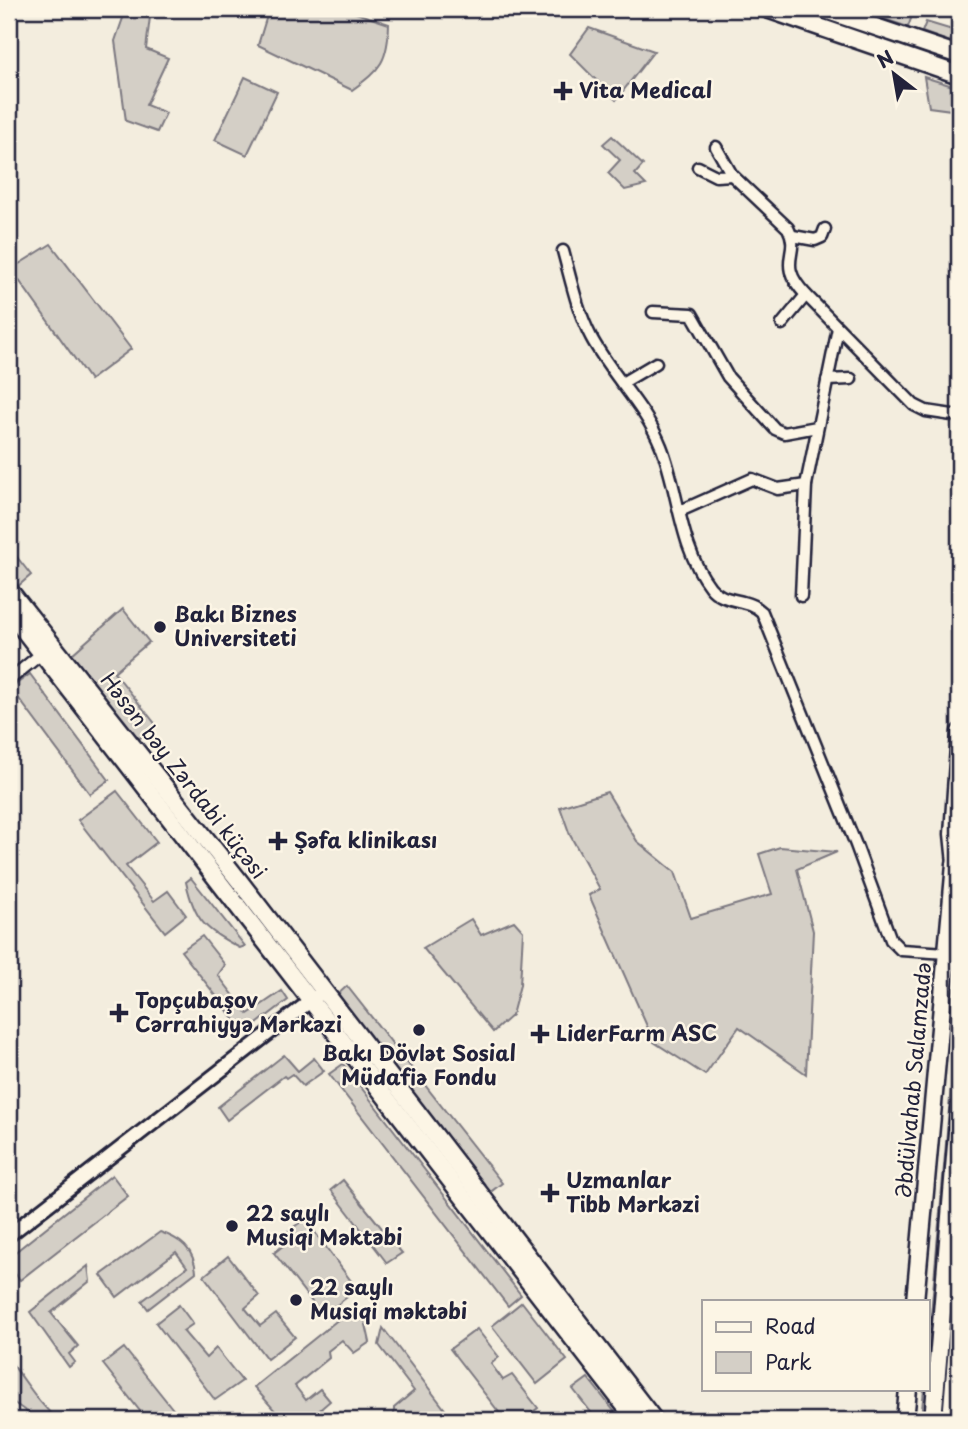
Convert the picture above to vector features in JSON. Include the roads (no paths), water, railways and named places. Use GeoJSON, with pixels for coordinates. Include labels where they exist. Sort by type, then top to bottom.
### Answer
{"type":"FeatureCollection","features":[{"type":"Feature","properties":{"kind":"main road"},"geometry":{"type":"LineString","coordinates":[[767,9],[959,75]]}},
{"type":"Feature","properties":{"kind":"main road"},"geometry":{"type":"LineString","coordinates":[[822,9],[956,53]]}},
{"type":"Feature","properties":{"kind":"main road","name":"Həsən bəy Zərdabi küçəsi"},"geometry":{"type":"LineString","coordinates":[[9,590],[126,752]]}},
{"type":"Feature","properties":{"kind":"main road","name":"Həsən bəy Zərdabi küçəsi"},"geometry":{"type":"LineString","coordinates":[[9,611],[41,654],[139,767],[323,990],[654,1420]]}},
{"type":"Feature","properties":{"kind":"main road","name":"Əbdülvahab Salamzadə"},"geometry":{"type":"LineString","coordinates":[[915,1300],[957,857],[952,834],[959,732]]}},
{"type":"Feature","properties":{"kind":"main road","name":"Həsən bəy Zərdabi küçəsi"},"geometry":{"type":"LineString","coordinates":[[139,767],[310,1001],[636,1420]]}},
{"type":"Feature","properties":{"kind":"main road"},"geometry":{"type":"LineString","coordinates":[[933,1420],[959,1109]]}},
{"type":"Feature","properties":{"kind":"main road"},"geometry":{"type":"LineString","coordinates":[[950,1420],[957,1369],[959,1309]]}},
{"type":"Feature","properties":{"kind":"main road"},"geometry":{"type":"LineString","coordinates":[[905,1420],[908,1390]]}},
{"type":"Feature","properties":{"kind":"street"},"geometry":{"type":"LineString","coordinates":[[716,147],[732,176],[788,228],[793,236],[788,267],[793,281],[914,405],[926,411],[959,416]]}},
{"type":"Feature","properties":{"kind":"street"},"geometry":{"type":"LineString","coordinates":[[698,167],[716,176],[732,176]]}},
{"type":"Feature","properties":{"kind":"street"},"geometry":{"type":"LineString","coordinates":[[793,236],[815,240],[822,237],[825,229]]}},
{"type":"Feature","properties":{"kind":"street"},"geometry":{"type":"LineString","coordinates":[[563,250],[579,311],[593,339],[660,445],[681,511],[688,546],[709,586],[724,598],[749,603],[762,612],[856,845],[891,940],[901,950],[947,953]]}},
{"type":"Feature","properties":{"kind":"street"},"geometry":{"type":"LineString","coordinates":[[782,324],[806,295]]}},
{"type":"Feature","properties":{"kind":"street"},"geometry":{"type":"LineString","coordinates":[[653,312],[692,314],[728,377],[775,429],[784,433],[817,428]]}},
{"type":"Feature","properties":{"kind":"street"},"geometry":{"type":"LineString","coordinates":[[801,596],[806,485],[838,328]]}},
{"type":"Feature","properties":{"kind":"street"},"geometry":{"type":"LineString","coordinates":[[622,383],[656,363]]}},
{"type":"Feature","properties":{"kind":"street"},"geometry":{"type":"LineString","coordinates":[[827,380],[851,379]]}},
{"type":"Feature","properties":{"kind":"street"},"geometry":{"type":"LineString","coordinates":[[681,511],[752,479],[778,489],[806,485]]}},
{"type":"Feature","properties":{"kind":"street"},"geometry":{"type":"LineString","coordinates":[[9,680],[41,654]]}},
{"type":"Feature","properties":{"kind":"street"},"geometry":{"type":"LineString","coordinates":[[9,1235],[323,990]]}},
{"type":"Feature","properties":{"kind":"place","name":"Vita Medical"},"geometry":{"type":"Point","coordinates":[563,91]}},
{"type":"Feature","properties":{"kind":"place","name":"Bakı Biznes Universiteti"},"geometry":{"type":"Point","coordinates":[160,627]}},
{"type":"Feature","properties":{"kind":"place","name":"Şəfa klinikası"},"geometry":{"type":"Point","coordinates":[278,841]}},
{"type":"Feature","properties":{"kind":"place","name":"Topçubaşov Cərrahiyyə Mərkəzi"},"geometry":{"type":"Point","coordinates":[119,1013]}},
{"type":"Feature","properties":{"kind":"place","name":"Bakı Dövlət Sosial Müdafiə Fondu"},"geometry":{"type":"Point","coordinates":[419,1030]}},
{"type":"Feature","properties":{"kind":"place","name":"LiderFarm ASC"},"geometry":{"type":"Point","coordinates":[540,1034]}},
{"type":"Feature","properties":{"kind":"place","name":"Uzmanlar Tibb Mərkəzi"},"geometry":{"type":"Point","coordinates":[550,1193]}},
{"type":"Feature","properties":{"kind":"place","name":"22 saylı Musiqi Məktəbi"},"geometry":{"type":"Point","coordinates":[232,1226]}},
{"type":"Feature","properties":{"kind":"place","name":"22 saylı Musiqi məktəbi"},"geometry":{"type":"Point","coordinates":[296,1300]}}]}
